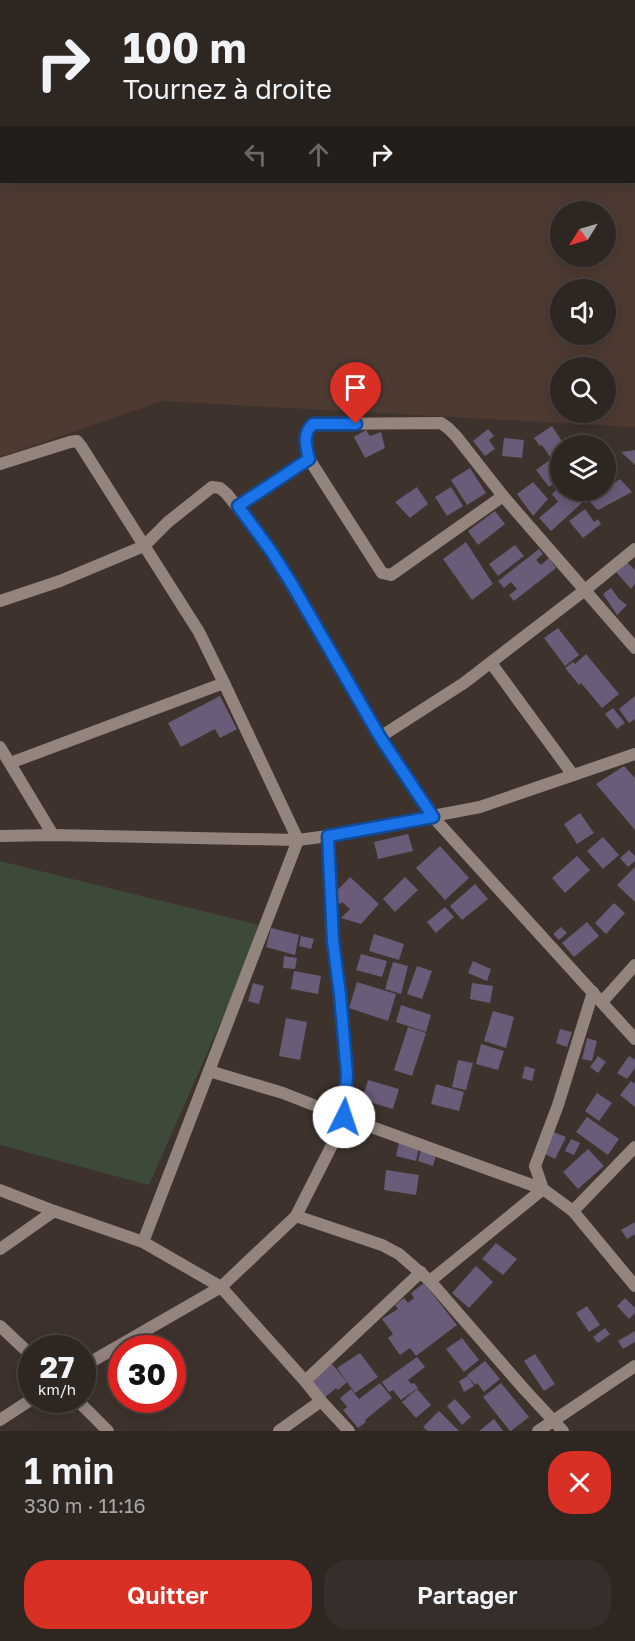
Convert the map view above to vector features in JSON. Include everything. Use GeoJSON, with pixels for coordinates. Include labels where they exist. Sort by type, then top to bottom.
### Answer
{"type":"FeatureCollection","features":[{"type":"Feature","properties":{"kind":"street"},"geometry":{"type":"LineString","coordinates":[[502,496],[392,574],[386,575],[382,573],[309,459],[305,435],[313,424],[441,423],[456,436],[502,496],[635,648]]}},
{"type":"Feature","properties":{"kind":"street"},"geometry":{"type":"LineString","coordinates":[[0,464],[77,441],[199,632],[298,840],[143,1242]]}},
{"type":"Feature","properties":{"kind":"street"},"geometry":{"type":"LineString","coordinates":[[238,506],[309,459]]}},
{"type":"Feature","properties":{"kind":"street"},"geometry":{"type":"LineString","coordinates":[[0,602],[60,581],[144,546],[168,522],[212,487],[220,488],[238,506],[271,551],[380,737],[433,817],[635,1039]]}},
{"type":"Feature","properties":{"kind":"street"},"geometry":{"type":"LineString","coordinates":[[380,737],[464,683],[635,549]]}},
{"type":"Feature","properties":{"kind":"street"},"geometry":{"type":"LineString","coordinates":[[491,663],[573,775]]}},
{"type":"Feature","properties":{"kind":"street"},"geometry":{"type":"LineString","coordinates":[[10,763],[224,683]]}},
{"type":"Feature","properties":{"kind":"street"},"geometry":{"type":"LineString","coordinates":[[0,747],[52,835]]}},
{"type":"Feature","properties":{"kind":"street"},"geometry":{"type":"LineString","coordinates":[[0,836],[298,840],[480,807],[635,754]]}},
{"type":"Feature","properties":{"kind":"street"},"geometry":{"type":"LineString","coordinates":[[96,1359],[221,1287],[296,1216],[333,1143],[344,1117],[347,1074],[333,941],[328,836]]}},
{"type":"Feature","properties":{"kind":"street"},"geometry":{"type":"LineString","coordinates":[[602,1002],[635,965]]}},
{"type":"Feature","properties":{"kind":"street"},"geometry":{"type":"LineString","coordinates":[[543,1189],[535,1166],[558,1105],[592,992]]}},
{"type":"Feature","properties":{"kind":"street"},"geometry":{"type":"LineString","coordinates":[[209,1071],[283,1093],[543,1189],[573,1211],[635,1286]]}},
{"type":"Feature","properties":{"kind":"street"},"geometry":{"type":"LineString","coordinates":[[573,1211],[635,1147]]}},
{"type":"Feature","properties":{"kind":"street"},"geometry":{"type":"LineString","coordinates":[[305,1381],[426,1276],[543,1189]]}},
{"type":"Feature","properties":{"kind":"street"},"geometry":{"type":"LineString","coordinates":[[0,1190],[143,1242],[221,1287],[349,1431]]}},
{"type":"Feature","properties":{"kind":"street"},"geometry":{"type":"LineString","coordinates":[[0,1249],[54,1211]]}},
{"type":"Feature","properties":{"kind":"street"},"geometry":{"type":"LineString","coordinates":[[296,1216],[382,1245],[399,1254],[426,1276],[563,1431]]}},
{"type":"Feature","properties":{"kind":"street"},"geometry":{"type":"LineString","coordinates":[[0,1326],[18,1343]]}},
{"type":"Feature","properties":{"kind":"street"},"geometry":{"type":"LineString","coordinates":[[538,1431],[635,1365]]}},
{"type":"Feature","properties":{"kind":"street"},"geometry":{"type":"LineString","coordinates":[[279,1431],[321,1401]]}},
{"type":"Feature","properties":{"kind":"street"},"geometry":{"type":"LineString","coordinates":[[0,1420],[18,1408]]}},
{"type":"Feature","properties":{"kind":"street"},"geometry":{"type":"LineString","coordinates":[[90,1413],[108,1431]]}},
{"type":"Feature","properties":{"kind":"shaded area"},"geometry":{"type":"Polygon","coordinates":[[[0,183],[635,183],[635,427],[562,423],[616,423],[616,357],[550,357],[550,422],[162,401],[0,457],[0,183]]]}},
{"type":"Feature","properties":{"kind":"green space"},"geometry":{"type":"Polygon","coordinates":[[[0,861],[263,926],[149,1185],[0,1145],[0,861]]]}},
{"type":"Feature","properties":{"kind":"building"},"geometry":{"type":"Polygon","coordinates":[[[552,426],[558,435],[550,435],[550,457],[542,445],[540,446],[534,438],[552,426]]]}},
{"type":"Feature","properties":{"kind":"building"},"geometry":{"type":"Polygon","coordinates":[[[488,429],[494,436],[489,440],[495,449],[485,456],[473,441],[488,429]]]}},
{"type":"Feature","properties":{"kind":"building"},"geometry":{"type":"Polygon","coordinates":[[[366,430],[370,436],[381,432],[385,448],[365,458],[354,437],[366,430]]]}},
{"type":"Feature","properties":{"kind":"building"},"geometry":{"type":"Polygon","coordinates":[[[504,438],[524,440],[522,458],[502,456],[504,438]]]}},
{"type":"Feature","properties":{"kind":"building"},"geometry":{"type":"Polygon","coordinates":[[[635,450],[635,465],[621,452],[635,450]]]}},
{"type":"Feature","properties":{"kind":"building"},"geometry":{"type":"Polygon","coordinates":[[[550,460],[550,486],[549,487],[536,470],[550,460]]]}},
{"type":"Feature","properties":{"kind":"building"},"geometry":{"type":"Polygon","coordinates":[[[470,468],[486,493],[467,505],[451,480],[470,468]]]}},
{"type":"Feature","properties":{"kind":"building"},"geometry":{"type":"Polygon","coordinates":[[[620,479],[632,492],[616,500],[616,482],[620,479]]]}},
{"type":"Feature","properties":{"kind":"building"},"geometry":{"type":"Polygon","coordinates":[[[533,482],[548,499],[533,516],[517,494],[533,482]]]}},
{"type":"Feature","properties":{"kind":"building"},"geometry":{"type":"Polygon","coordinates":[[[417,487],[428,504],[410,518],[395,502],[417,487]]]}},
{"type":"Feature","properties":{"kind":"building"},"geometry":{"type":"Polygon","coordinates":[[[451,487],[463,506],[447,516],[435,497],[451,487]]]}},
{"type":"Feature","properties":{"kind":"building"},"geometry":{"type":"Polygon","coordinates":[[[589,501],[615,501],[598,510],[589,501]]]}},
{"type":"Feature","properties":{"kind":"building"},"geometry":{"type":"Polygon","coordinates":[[[558,502],[583,502],[551,531],[539,518],[558,502]]]}},
{"type":"Feature","properties":{"kind":"building"},"geometry":{"type":"Polygon","coordinates":[[[585,509],[594,522],[598,519],[601,524],[583,538],[569,521],[585,509]]]}},
{"type":"Feature","properties":{"kind":"building"},"geometry":{"type":"Polygon","coordinates":[[[495,511],[505,524],[478,545],[468,531],[495,511]]]}},
{"type":"Feature","properties":{"kind":"building"},"geometry":{"type":"Polygon","coordinates":[[[466,542],[493,584],[472,600],[443,559],[466,542]]]}},
{"type":"Feature","properties":{"kind":"building"},"geometry":{"type":"Polygon","coordinates":[[[515,545],[524,556],[498,576],[489,564],[515,545]]]}},
{"type":"Feature","properties":{"kind":"building"},"geometry":{"type":"Polygon","coordinates":[[[539,549],[543,554],[536,560],[541,565],[549,558],[556,568],[514,601],[509,595],[517,589],[511,582],[504,588],[498,581],[539,549]]]}},
{"type":"Feature","properties":{"kind":"building"},"geometry":{"type":"Polygon","coordinates":[[[624,559],[635,570],[635,584],[631,589],[616,572],[624,559]]]}},
{"type":"Feature","properties":{"kind":"building"},"geometry":{"type":"Polygon","coordinates":[[[611,588],[627,605],[617,615],[603,594],[611,588]]]}},
{"type":"Feature","properties":{"kind":"building"},"geometry":{"type":"Polygon","coordinates":[[[558,628],[579,655],[565,666],[544,638],[558,628]]]}},
{"type":"Feature","properties":{"kind":"building"},"geometry":{"type":"Polygon","coordinates":[[[586,654],[619,694],[602,708],[565,668],[573,662],[575,664],[586,654]]]}},
{"type":"Feature","properties":{"kind":"building"},"geometry":{"type":"Polygon","coordinates":[[[220,696],[237,729],[220,738],[215,729],[181,747],[168,723],[220,696]]]}},
{"type":"Feature","properties":{"kind":"building"},"geometry":{"type":"Polygon","coordinates":[[[635,696],[635,719],[629,723],[619,709],[635,696]]]}},
{"type":"Feature","properties":{"kind":"building"},"geometry":{"type":"Polygon","coordinates":[[[613,708],[625,723],[617,729],[605,714],[613,708]]]}},
{"type":"Feature","properties":{"kind":"building"},"geometry":{"type":"Polygon","coordinates":[[[624,766],[635,778],[635,830],[596,784],[624,766]]]}},
{"type":"Feature","properties":{"kind":"building"},"geometry":{"type":"Polygon","coordinates":[[[580,813],[594,833],[577,844],[564,824],[580,813]]]}},
{"type":"Feature","properties":{"kind":"building"},"geometry":{"type":"Polygon","coordinates":[[[408,834],[413,851],[378,859],[374,842],[408,834]]]}},
{"type":"Feature","properties":{"kind":"building"},"geometry":{"type":"Polygon","coordinates":[[[603,837],[619,855],[603,869],[587,851],[603,837]]]}},
{"type":"Feature","properties":{"kind":"building"},"geometry":{"type":"Polygon","coordinates":[[[440,846],[469,878],[445,900],[416,868],[440,846]]]}},
{"type":"Feature","properties":{"kind":"building"},"geometry":{"type":"Polygon","coordinates":[[[629,850],[635,856],[635,861],[628,867],[620,858],[629,850]]]}},
{"type":"Feature","properties":{"kind":"building"},"geometry":{"type":"Polygon","coordinates":[[[577,856],[590,870],[565,893],[552,878],[577,856]]]}},
{"type":"Feature","properties":{"kind":"building"},"geometry":{"type":"Polygon","coordinates":[[[635,867],[635,902],[617,885],[635,867]]]}},
{"type":"Feature","properties":{"kind":"building"},"geometry":{"type":"Polygon","coordinates":[[[350,877],[379,904],[361,924],[341,918],[350,909],[331,897],[350,877]]]}},
{"type":"Feature","properties":{"kind":"building"},"geometry":{"type":"Polygon","coordinates":[[[405,877],[418,890],[395,912],[383,899],[405,877]]]}},
{"type":"Feature","properties":{"kind":"building"},"geometry":{"type":"Polygon","coordinates":[[[475,884],[488,899],[462,920],[450,906],[475,884]]]}},
{"type":"Feature","properties":{"kind":"building"},"geometry":{"type":"Polygon","coordinates":[[[614,903],[625,913],[606,934],[595,923],[614,903]]]}},
{"type":"Feature","properties":{"kind":"building"},"geometry":{"type":"Polygon","coordinates":[[[445,907],[454,917],[436,933],[427,922],[445,907]]]}},
{"type":"Feature","properties":{"kind":"building"},"geometry":{"type":"Polygon","coordinates":[[[587,922],[599,936],[574,957],[562,943],[587,922]]]}},
{"type":"Feature","properties":{"kind":"building"},"geometry":{"type":"Polygon","coordinates":[[[561,927],[567,933],[559,940],[553,934],[561,927]]]}},
{"type":"Feature","properties":{"kind":"building"},"geometry":{"type":"Polygon","coordinates":[[[271,928],[299,935],[295,955],[266,947],[271,928]]]}},
{"type":"Feature","properties":{"kind":"building"},"geometry":{"type":"Polygon","coordinates":[[[374,934],[404,944],[399,960],[369,951],[374,934]]]}},
{"type":"Feature","properties":{"kind":"building"},"geometry":{"type":"Polygon","coordinates":[[[301,936],[314,939],[311,949],[299,946],[301,936]]]}},
{"type":"Feature","properties":{"kind":"building"},"geometry":{"type":"Polygon","coordinates":[[[361,954],[387,961],[382,977],[356,970],[361,954]]]}},
{"type":"Feature","properties":{"kind":"building"},"geometry":{"type":"Polygon","coordinates":[[[284,956],[297,958],[295,969],[283,968],[284,956]]]}},
{"type":"Feature","properties":{"kind":"building"},"geometry":{"type":"Polygon","coordinates":[[[473,961],[491,969],[487,981],[468,973],[473,961]]]}},
{"type":"Feature","properties":{"kind":"building"},"geometry":{"type":"Polygon","coordinates":[[[393,962],[408,966],[401,994],[385,989],[393,962]]]}},
{"type":"Feature","properties":{"kind":"building"},"geometry":{"type":"Polygon","coordinates":[[[417,966],[432,971],[422,999],[407,994],[417,966]]]}},
{"type":"Feature","properties":{"kind":"building"},"geometry":{"type":"Polygon","coordinates":[[[294,971],[321,976],[318,994],[291,989],[294,971]]]}},
{"type":"Feature","properties":{"kind":"building"},"geometry":{"type":"Polygon","coordinates":[[[357,982],[396,994],[388,1021],[349,1008],[357,982]]]}},
{"type":"Feature","properties":{"kind":"building"},"geometry":{"type":"Polygon","coordinates":[[[253,983],[264,986],[259,1004],[248,1001],[253,983]]]}},
{"type":"Feature","properties":{"kind":"building"},"geometry":{"type":"Polygon","coordinates":[[[472,983],[493,986],[490,1003],[470,999],[472,983]]]}},
{"type":"Feature","properties":{"kind":"building"},"geometry":{"type":"Polygon","coordinates":[[[401,1005],[431,1015],[426,1032],[396,1022],[401,1005]]]}},
{"type":"Feature","properties":{"kind":"building"},"geometry":{"type":"Polygon","coordinates":[[[493,1011],[514,1017],[506,1048],[484,1041],[493,1011]]]}},
{"type":"Feature","properties":{"kind":"building"},"geometry":{"type":"Polygon","coordinates":[[[286,1018],[307,1022],[300,1060],[279,1056],[286,1018]]]}},
{"type":"Feature","properties":{"kind":"building"},"geometry":{"type":"Polygon","coordinates":[[[408,1027],[426,1033],[412,1076],[394,1070],[408,1027]]]}},
{"type":"Feature","properties":{"kind":"building"},"geometry":{"type":"Polygon","coordinates":[[[560,1029],[572,1032],[567,1047],[556,1043],[560,1029]]]}},
{"type":"Feature","properties":{"kind":"building"},"geometry":{"type":"Polygon","coordinates":[[[587,1038],[597,1041],[592,1061],[582,1059],[587,1038]]]}},
{"type":"Feature","properties":{"kind":"building"},"geometry":{"type":"Polygon","coordinates":[[[481,1044],[504,1051],[498,1070],[476,1064],[481,1044]]]}},
{"type":"Feature","properties":{"kind":"building"},"geometry":{"type":"Polygon","coordinates":[[[598,1056],[606,1062],[598,1073],[590,1067],[598,1056]]]}},
{"type":"Feature","properties":{"kind":"building"},"geometry":{"type":"Polygon","coordinates":[[[629,1056],[635,1060],[635,1068],[627,1079],[617,1073],[629,1056]]]}},
{"type":"Feature","properties":{"kind":"building"},"geometry":{"type":"Polygon","coordinates":[[[458,1060],[473,1063],[466,1090],[452,1087],[458,1060]]]}},
{"type":"Feature","properties":{"kind":"building"},"geometry":{"type":"Polygon","coordinates":[[[525,1066],[535,1069],[532,1081],[522,1078],[525,1066]]]}},
{"type":"Feature","properties":{"kind":"building"},"geometry":{"type":"Polygon","coordinates":[[[368,1080],[399,1089],[393,1109],[362,1100],[368,1080]]]}},
{"type":"Feature","properties":{"kind":"building"},"geometry":{"type":"Polygon","coordinates":[[[631,1081],[635,1084],[635,1107],[620,1095],[631,1081]]]}},
{"type":"Feature","properties":{"kind":"building"},"geometry":{"type":"Polygon","coordinates":[[[436,1084],[464,1092],[459,1111],[431,1104],[436,1084]]]}},
{"type":"Feature","properties":{"kind":"building"},"geometry":{"type":"Polygon","coordinates":[[[597,1093],[612,1103],[599,1121],[585,1111],[597,1093]]]}},
{"type":"Feature","properties":{"kind":"building"},"geometry":{"type":"Polygon","coordinates":[[[587,1117],[619,1139],[608,1155],[576,1132],[587,1117]]]}},
{"type":"Feature","properties":{"kind":"building"},"geometry":{"type":"Polygon","coordinates":[[[554,1132],[566,1137],[555,1159],[543,1153],[554,1132]]]}},
{"type":"Feature","properties":{"kind":"building"},"geometry":{"type":"Polygon","coordinates":[[[571,1139],[580,1143],[574,1155],[565,1151],[571,1139]]]}},
{"type":"Feature","properties":{"kind":"building"},"geometry":{"type":"Polygon","coordinates":[[[399,1142],[419,1147],[416,1161],[396,1156],[399,1142]]]}},
{"type":"Feature","properties":{"kind":"building"},"geometry":{"type":"Polygon","coordinates":[[[588,1149],[604,1166],[578,1189],[563,1172],[588,1149]]]}},
{"type":"Feature","properties":{"kind":"building"},"geometry":{"type":"Polygon","coordinates":[[[421,1150],[436,1155],[433,1166],[418,1161],[421,1150]]]}},
{"type":"Feature","properties":{"kind":"building"},"geometry":{"type":"Polygon","coordinates":[[[386,1170],[419,1175],[416,1195],[384,1190],[386,1170]]]}},
{"type":"Feature","properties":{"kind":"building"},"geometry":{"type":"Polygon","coordinates":[[[635,1222],[635,1234],[627,1239],[621,1230],[635,1222]]]}},
{"type":"Feature","properties":{"kind":"building"},"geometry":{"type":"Polygon","coordinates":[[[496,1243],[517,1259],[503,1275],[482,1259],[496,1243]]]}},
{"type":"Feature","properties":{"kind":"building"},"geometry":{"type":"Polygon","coordinates":[[[476,1266],[493,1282],[469,1308],[452,1293],[476,1266]]]}},
{"type":"Feature","properties":{"kind":"building"},"geometry":{"type":"Polygon","coordinates":[[[424,1283],[457,1325],[416,1356],[410,1348],[400,1355],[388,1338],[393,1334],[382,1319],[398,1309],[395,1305],[404,1298],[408,1303],[414,1298],[411,1293],[424,1283]]]}},
{"type":"Feature","properties":{"kind":"building"},"geometry":{"type":"Polygon","coordinates":[[[625,1298],[635,1308],[635,1313],[629,1319],[617,1306],[625,1298]]]}},
{"type":"Feature","properties":{"kind":"building"},"geometry":{"type":"Polygon","coordinates":[[[587,1306],[600,1325],[589,1332],[576,1313],[587,1306]]]}},
{"type":"Feature","properties":{"kind":"building"},"geometry":{"type":"Polygon","coordinates":[[[605,1328],[610,1334],[598,1343],[593,1337],[605,1328]]]}},
{"type":"Feature","properties":{"kind":"building"},"geometry":{"type":"Polygon","coordinates":[[[635,1331],[635,1342],[623,1349],[618,1341],[635,1331]]]}},
{"type":"Feature","properties":{"kind":"building"},"geometry":{"type":"Polygon","coordinates":[[[462,1338],[479,1360],[464,1372],[446,1349],[462,1338]]]}},
{"type":"Feature","properties":{"kind":"building"},"geometry":{"type":"Polygon","coordinates":[[[360,1353],[378,1377],[355,1393],[337,1368],[360,1353]]]}},
{"type":"Feature","properties":{"kind":"building"},"geometry":{"type":"Polygon","coordinates":[[[535,1354],[555,1384],[544,1391],[524,1361],[535,1354]]]}},
{"type":"Feature","properties":{"kind":"building"},"geometry":{"type":"Polygon","coordinates":[[[417,1357],[425,1367],[408,1380],[418,1388],[401,1400],[393,1390],[389,1392],[382,1382],[417,1357]]]}},
{"type":"Feature","properties":{"kind":"building"},"geometry":{"type":"Polygon","coordinates":[[[485,1361],[500,1379],[484,1392],[467,1375],[485,1361]]]}},
{"type":"Feature","properties":{"kind":"building"},"geometry":{"type":"Polygon","coordinates":[[[332,1364],[347,1382],[323,1399],[309,1383],[332,1364]]]}},
{"type":"Feature","properties":{"kind":"building"},"geometry":{"type":"Polygon","coordinates":[[[468,1376],[474,1386],[464,1392],[459,1381],[468,1376]]]}},
{"type":"Feature","properties":{"kind":"building"},"geometry":{"type":"Polygon","coordinates":[[[380,1383],[392,1398],[358,1428],[343,1410],[347,1407],[340,1398],[351,1389],[359,1399],[380,1383]]]}},
{"type":"Feature","properties":{"kind":"building"},"geometry":{"type":"Polygon","coordinates":[[[501,1383],[529,1417],[511,1431],[483,1397],[501,1383]]]}},
{"type":"Feature","properties":{"kind":"building"},"geometry":{"type":"Polygon","coordinates":[[[417,1389],[431,1405],[416,1418],[402,1402],[417,1389]]]}},
{"type":"Feature","properties":{"kind":"building"},"geometry":{"type":"Polygon","coordinates":[[[455,1399],[471,1417],[462,1425],[447,1406],[455,1399]]]}},
{"type":"Feature","properties":{"kind":"building"},"geometry":{"type":"Polygon","coordinates":[[[439,1411],[459,1431],[428,1431],[423,1427],[439,1411]]]}},
{"type":"Feature","properties":{"kind":"building"},"geometry":{"type":"Polygon","coordinates":[[[494,1419],[503,1431],[479,1431],[494,1419]]]}},
{"type":"Feature","properties":{"kind":"route"},"geometry":{"type":"LineString","coordinates":[[344,1117],[347,1074],[333,941],[328,836],[433,817],[380,737],[290,581],[238,506],[309,459],[305,435],[313,424],[356,424]]}}]}
